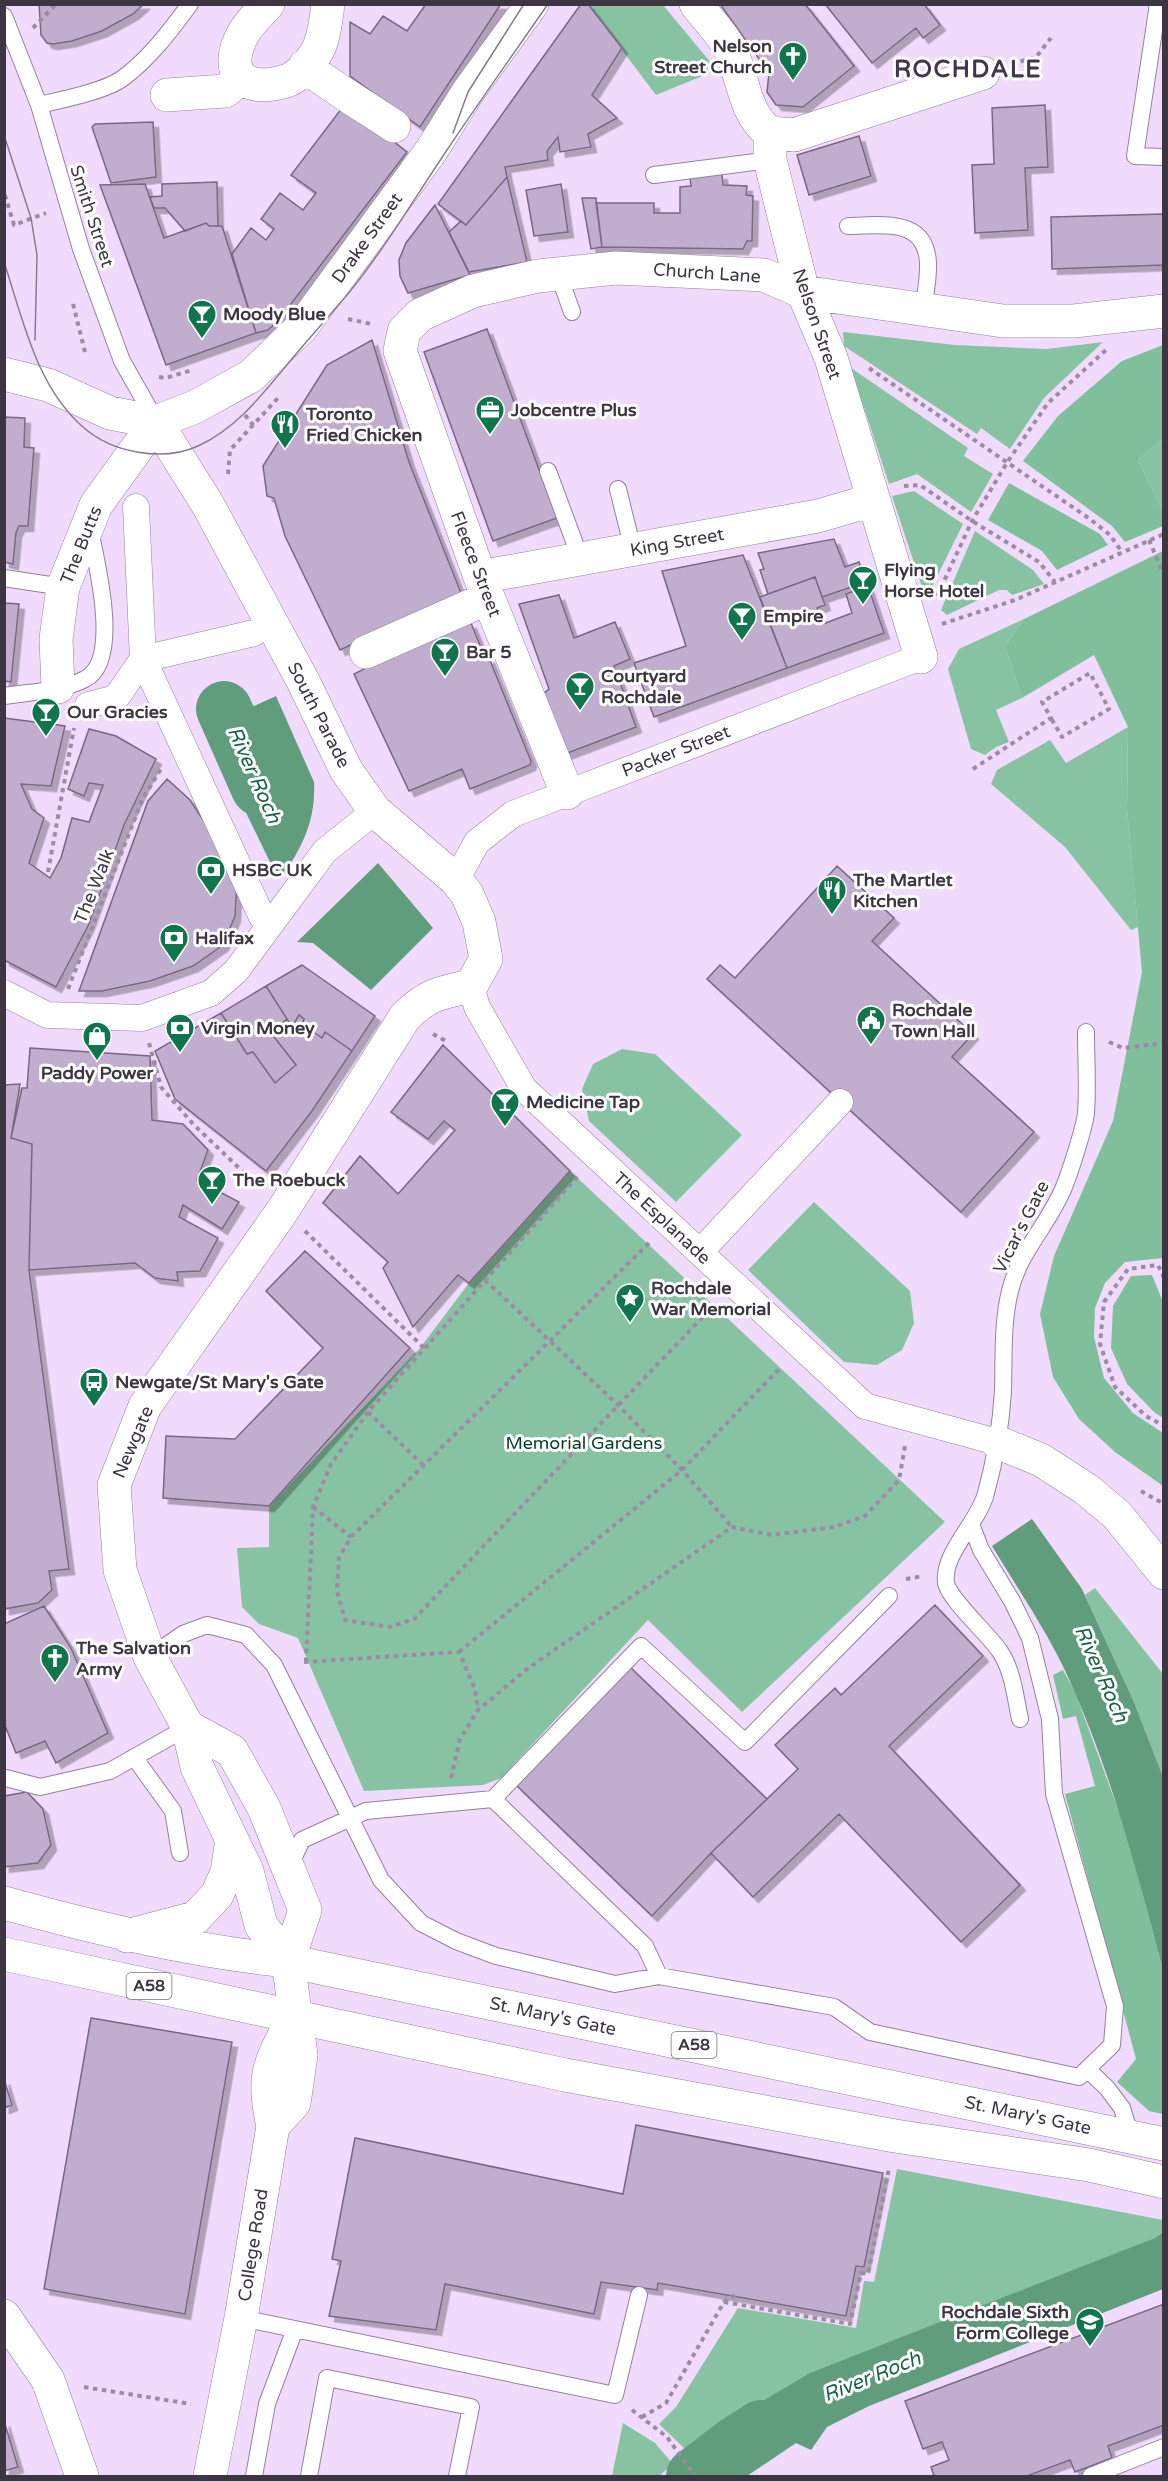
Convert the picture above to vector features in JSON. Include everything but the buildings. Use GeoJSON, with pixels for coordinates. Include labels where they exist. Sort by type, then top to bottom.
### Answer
{"type":"FeatureCollection","features":[{"type":"Feature","properties":{"kind":"main road"},"geometry":{"type":"LineString","coordinates":[[268,4],[245,31],[238,45],[235,63],[240,79],[250,84],[287,81],[305,66],[317,52],[328,4]]}},
{"type":"Feature","properties":{"kind":"main road","name":"Drake Street"},"geometry":{"type":"LineString","coordinates":[[156,422],[195,407],[251,376],[302,327],[431,151],[468,92],[532,4]]}},
{"type":"Feature","properties":{"kind":"main road","name":"Nelson Street"},"geometry":{"type":"LineString","coordinates":[[696,4],[730,48],[751,109],[770,146],[803,292],[831,358],[915,636]]}},
{"type":"Feature","properties":{"kind":"main road"},"geometry":{"type":"LineString","coordinates":[[305,66],[329,86],[355,99],[394,126]]}},
{"type":"Feature","properties":{"kind":"main road"},"geometry":{"type":"LineString","coordinates":[[770,146],[794,135],[996,69]]}},
{"type":"Feature","properties":{"kind":"main road"},"geometry":{"type":"LineString","coordinates":[[167,95],[225,91],[240,79]]}},
{"type":"Feature","properties":{"kind":"main road","name":"Church Lane"},"geometry":{"type":"LineString","coordinates":[[404,331],[420,315],[473,291],[558,273],[616,268],[764,275],[803,292],[1003,321],[1074,321],[1164,311]]}},
{"type":"Feature","properties":{"kind":"main road","name":"Fleece Street"},"geometry":{"type":"LineString","coordinates":[[404,331],[400,351],[484,588],[567,793]]}},
{"type":"Feature","properties":{"kind":"main road"},"geometry":{"type":"LineString","coordinates":[[4,374],[48,385],[110,413],[156,422]]}},
{"type":"Feature","properties":{"kind":"main road","name":"The Butts"},"geometry":{"type":"LineString","coordinates":[[66,685],[56,639],[63,587],[88,520],[107,488],[156,422]]}},
{"type":"Feature","properties":{"kind":"main road","name":"South Parade"},"geometry":{"type":"LineString","coordinates":[[156,422],[208,504],[303,681],[346,770],[375,811],[456,880],[467,894],[479,922],[486,959],[471,986]]}},
{"type":"Feature","properties":{"kind":"main road","name":"King Street"},"geometry":{"type":"LineString","coordinates":[[366,652],[484,588],[580,560],[818,516],[873,500]]}},
{"type":"Feature","properties":{"kind":"main road","name":"Newgate"},"geometry":{"type":"LineString","coordinates":[[288,1961],[261,1925],[247,1870],[197,1767],[188,1727],[150,1657],[120,1570],[114,1485],[145,1406],[282,1210],[405,1017],[421,1001],[437,994],[471,986]]}},
{"type":"Feature","properties":{"kind":"main road","name":"The Esplanade"},"geometry":{"type":"LineString","coordinates":[[997,1442],[1041,1460],[1086,1489],[1117,1515],[1164,1573]]}},
{"type":"Feature","properties":{"kind":"main road"},"geometry":{"type":"LineString","coordinates":[[188,1727],[232,1751],[264,1808],[305,1910],[288,1961],[294,2017]]}},
{"type":"Feature","properties":{"kind":"main road"},"geometry":{"type":"LineString","coordinates":[[127,1936],[195,1918],[217,1895],[227,1872],[232,1840]]}},
{"type":"Feature","properties":{"kind":"main road","name":"St. Mary's Gate"},"geometry":{"type":"LineString","coordinates":[[4,1904],[127,1936],[225,1954],[288,1961],[1116,2134]]}},
{"type":"Feature","properties":{"kind":"main road","name":"St. Mary's Gate"},"geometry":{"type":"LineString","coordinates":[[4,1954],[565,2075],[895,2136],[1089,2165],[1164,2182]]}},
{"type":"Feature","properties":{"kind":"main road","name":"College Road"},"geometry":{"type":"LineString","coordinates":[[210,2476],[241,2318],[273,2126],[266,2097],[270,2063],[294,2017]]}},
{"type":"Feature","properties":{"kind":"main road","name":"A58"},"geometry":{"type":"LineString","coordinates":[[1116,2134],[1164,2144]]}},
{"type":"Feature","properties":{"kind":"main road"},"geometry":{"type":"LineString","coordinates":[[4,2316],[48,2380],[82,2476]]}},
{"type":"Feature","properties":{"kind":"street"},"geometry":{"type":"LineString","coordinates":[[136,507],[143,659],[262,917]]}},
{"type":"Feature","properties":{"kind":"street"},"geometry":{"type":"LineString","coordinates":[[88,705],[116,699],[143,659],[254,633]]}},
{"type":"Feature","properties":{"kind":"street","name":"Packer Street"},"geometry":{"type":"LineString","coordinates":[[456,880],[477,842],[513,814],[567,793],[915,636]]}},
{"type":"Feature","properties":{"kind":"street"},"geometry":{"type":"LineString","coordinates":[[4,993],[47,1015],[142,1018],[211,993],[236,970],[325,851],[375,811]]}},
{"type":"Feature","properties":{"kind":"street","name":"The Esplanade"},"geometry":{"type":"LineString","coordinates":[[471,986],[477,1007],[524,1089],[865,1406],[997,1442]]}},
{"type":"Feature","properties":{"kind":"street"},"geometry":{"type":"LineString","coordinates":[[700,1252],[840,1102]]}},
{"type":"Feature","properties":{"kind":"lane"},"geometry":{"type":"LineString","coordinates":[[39,105],[76,97],[122,79],[167,35],[190,4]]}},
{"type":"Feature","properties":{"kind":"lane"},"geometry":{"type":"LineString","coordinates":[[1158,4],[1135,156],[1164,157]]}},
{"type":"Feature","properties":{"kind":"lane","name":"Smith Street"},"geometry":{"type":"LineString","coordinates":[[4,16],[39,105],[81,249],[122,362],[156,422]]}},
{"type":"Feature","properties":{"kind":"lane"},"geometry":{"type":"LineString","coordinates":[[654,175],[770,146]]}},
{"type":"Feature","properties":{"kind":"lane"},"geometry":{"type":"LineString","coordinates":[[848,226],[902,227],[912,231],[920,238],[926,249],[929,264],[923,309]]}},
{"type":"Feature","properties":{"kind":"lane"},"geometry":{"type":"LineString","coordinates":[[558,273],[572,312]]}},
{"type":"Feature","properties":{"kind":"lane"},"geometry":{"type":"LineString","coordinates":[[548,471],[580,560]]}},
{"type":"Feature","properties":{"kind":"lane"},"geometry":{"type":"LineString","coordinates":[[618,489],[633,550]]}},
{"type":"Feature","properties":{"kind":"lane"},"geometry":{"type":"LineString","coordinates":[[4,696],[87,679],[98,666],[105,638],[105,612],[88,520]]}},
{"type":"Feature","properties":{"kind":"lane"},"geometry":{"type":"LineString","coordinates":[[4,578],[63,587]]}},
{"type":"Feature","properties":{"kind":"lane","name":"Vicar's Gate"},"geometry":{"type":"LineString","coordinates":[[946,1572],[953,1554],[979,1513],[986,1496],[997,1442],[1009,1293],[1016,1270],[1028,1248],[1042,1230],[1064,1187],[1086,1115],[1086,1032]]}},
{"type":"Feature","properties":{"kind":"lane"},"geometry":{"type":"LineString","coordinates":[[150,1657],[183,1634],[207,1625],[246,1635],[274,1665],[381,1880],[421,1923],[456,1941],[496,1956],[615,1984],[659,1976],[834,2007],[870,2032],[1079,2077],[1112,2045],[1115,2006],[1054,1794],[1050,1719],[1030,1638],[1012,1601],[981,1550],[971,1524]]}},
{"type":"Feature","properties":{"kind":"lane"},"geometry":{"type":"LineString","coordinates":[[946,1572],[946,1585],[954,1598],[999,1651],[1009,1670],[1020,1719]]}},
{"type":"Feature","properties":{"kind":"lane"},"geometry":{"type":"LineString","coordinates":[[288,1869],[302,1840],[366,1811],[493,1799],[641,1646],[746,1742],[889,1596]]}},
{"type":"Feature","properties":{"kind":"lane"},"geometry":{"type":"LineString","coordinates":[[6,1778],[40,1787],[110,1771],[188,1727]]}},
{"type":"Feature","properties":{"kind":"lane"},"geometry":{"type":"LineString","coordinates":[[134,1757],[173,1811],[180,1853]]}},
{"type":"Feature","properties":{"kind":"lane"},"geometry":{"type":"LineString","coordinates":[[493,1799],[645,1946],[659,1976]]}},
{"type":"Feature","properties":{"kind":"lane"},"geometry":{"type":"LineString","coordinates":[[1087,2069],[1107,2088],[1122,2108],[1116,2134]]}},
{"type":"Feature","properties":{"kind":"lane"},"geometry":{"type":"LineString","coordinates":[[241,2318],[615,2395],[639,2295]]}},
{"type":"Feature","properties":{"kind":"lane"},"geometry":{"type":"LineString","coordinates":[[254,2476],[267,2404],[295,2329]]}},
{"type":"Feature","properties":{"kind":"lane"},"geometry":{"type":"LineString","coordinates":[[309,2476],[327,2378],[471,2407],[457,2476]]}},
{"type":"Feature","properties":{"kind":"lane"},"geometry":{"type":"LineString","coordinates":[[1091,2476],[1164,2447]]}},
{"type":"Feature","properties":{"kind":"path"},"geometry":{"type":"LineString","coordinates":[[32,29],[56,4]]}},
{"type":"Feature","properties":{"kind":"path"},"geometry":{"type":"LineString","coordinates":[[996,69],[1036,57],[1051,38]]}},
{"type":"Feature","properties":{"kind":"path"},"geometry":{"type":"LineString","coordinates":[[5,195],[14,225],[46,213]]}},
{"type":"Feature","properties":{"kind":"path"},"geometry":{"type":"LineString","coordinates":[[915,636],[933,604],[972,521],[1008,461],[1048,403],[1110,345],[1110,317]]}},
{"type":"Feature","properties":{"kind":"path"},"geometry":{"type":"LineString","coordinates":[[347,318],[404,331]]}},
{"type":"Feature","properties":{"kind":"path"},"geometry":{"type":"LineString","coordinates":[[831,358],[848,354],[1008,461],[1104,529],[1122,552]]}},
{"type":"Feature","properties":{"kind":"path"},"geometry":{"type":"LineString","coordinates":[[156,376],[166,378],[199,368]]}},
{"type":"Feature","properties":{"kind":"path"},"geometry":{"type":"LineString","coordinates":[[228,480],[230,450],[285,390]]}},
{"type":"Feature","properties":{"kind":"path"},"geometry":{"type":"LineString","coordinates":[[244,414],[254,426]]}},
{"type":"Feature","properties":{"kind":"path"},"geometry":{"type":"LineString","coordinates":[[873,500],[905,486],[920,485],[972,521],[1039,562],[1055,582]]}},
{"type":"Feature","properties":{"kind":"path"},"geometry":{"type":"LineString","coordinates":[[915,636],[1016,600],[1164,534]]}},
{"type":"Feature","properties":{"kind":"path"},"geometry":{"type":"LineString","coordinates":[[1149,540],[1164,575]]}},
{"type":"Feature","properties":{"kind":"path"},"geometry":{"type":"LineString","coordinates":[[1090,673],[1109,709],[1062,737],[1051,718],[1042,702],[1090,673]]}},
{"type":"Feature","properties":{"kind":"path"},"geometry":{"type":"LineString","coordinates":[[48,872],[74,728],[66,685]]}},
{"type":"Feature","properties":{"kind":"path"},"geometry":{"type":"LineString","coordinates":[[973,769],[1051,718]]}},
{"type":"Feature","properties":{"kind":"path","name":"The Walk"},"geometry":{"type":"LineString","coordinates":[[57,1016],[143,798],[161,769]]}},
{"type":"Feature","properties":{"kind":"path"},"geometry":{"type":"LineString","coordinates":[[1124,1048],[1164,1044]]}},
{"type":"Feature","properties":{"kind":"path"},"geometry":{"type":"LineString","coordinates":[[306,1662],[313,1507],[332,1464],[368,1412],[596,1156]]}},
{"type":"Feature","properties":{"kind":"path"},"geometry":{"type":"LineString","coordinates":[[669,1224],[351,1537],[339,1558],[337,1591],[345,1620],[390,1627],[414,1619],[733,1283]]}},
{"type":"Feature","properties":{"kind":"path"},"geometry":{"type":"LineString","coordinates":[[1164,1278],[1158,1265],[1128,1269],[1104,1302],[1100,1344],[1115,1387],[1146,1416],[1164,1426]]}},
{"type":"Feature","properties":{"kind":"path"},"geometry":{"type":"LineString","coordinates":[[485,1280],[618,1405],[682,1470],[732,1527],[772,1535],[834,1527],[865,1515],[899,1480],[910,1418]]}},
{"type":"Feature","properties":{"kind":"path"},"geometry":{"type":"LineString","coordinates":[[274,1665],[459,1652],[682,1470],[800,1346]]}},
{"type":"Feature","properties":{"kind":"path"},"geometry":{"type":"LineString","coordinates":[[368,1412],[424,1466]]}},
{"type":"Feature","properties":{"kind":"path"},"geometry":{"type":"LineString","coordinates":[[313,1507],[351,1537]]}},
{"type":"Feature","properties":{"kind":"path"},"geometry":{"type":"LineString","coordinates":[[448,1803],[460,1739],[478,1710],[527,1669],[732,1527]]}},
{"type":"Feature","properties":{"kind":"path"},"geometry":{"type":"LineString","coordinates":[[889,1596],[905,1579],[946,1572]]}},
{"type":"Feature","properties":{"kind":"path"},"geometry":{"type":"LineString","coordinates":[[459,1652],[475,1689],[478,1710]]}},
{"type":"Feature","properties":{"kind":"path"},"geometry":{"type":"LineString","coordinates":[[724,2302],[850,2324],[861,2273],[868,2274],[895,2136]]}},
{"type":"Feature","properties":{"kind":"path"},"geometry":{"type":"LineString","coordinates":[[642,2417],[666,2403],[724,2302],[735,2295]]}},
{"type":"Feature","properties":{"kind":"path"},"geometry":{"type":"LineString","coordinates":[[88,2387],[191,2403]]}},
{"type":"Feature","properties":{"kind":"path"},"geometry":{"type":"LineString","coordinates":[[615,2395],[667,2438],[695,2476]]}},
{"type":"Feature","properties":{"kind":"green space"},"geometry":{"type":"Polygon","coordinates":[[[588,5],[663,5],[717,70],[656,95],[588,5]]]}},
{"type":"Feature","properties":{"kind":"green space"},"geometry":{"type":"Polygon","coordinates":[[[843,332],[955,345],[1047,349],[1103,342],[1044,398],[1010,449],[981,428],[977,434],[844,346],[843,332]]]}},
{"type":"Feature","properties":{"kind":"green space"},"geometry":{"type":"Polygon","coordinates":[[[851,368],[968,448],[964,456],[993,474],[971,512],[917,474],[889,484],[851,368]]]}},
{"type":"Feature","properties":{"kind":"green space"},"geometry":{"type":"Polygon","coordinates":[[[1163,439],[1163,512],[1138,460],[1163,439]]]}},
{"type":"Feature","properties":{"kind":"green space"},"geometry":{"type":"Polygon","coordinates":[[[914,491],[963,524],[926,599],[892,496],[914,491]]]}},
{"type":"Feature","properties":{"kind":"green space"},"geometry":{"type":"Polygon","coordinates":[[[975,531],[1033,570],[1044,584],[1012,595],[1007,590],[999,590],[947,615],[941,610],[975,531]]]}},
{"type":"Feature","properties":{"kind":"green space"},"geometry":{"type":"Polygon","coordinates":[[[1024,619],[1005,646],[1022,698],[996,710],[1009,742],[985,755],[971,749],[948,669],[959,649],[1024,619]]]}},
{"type":"Feature","properties":{"kind":"green space"},"geometry":{"type":"Polygon","coordinates":[[[1128,727],[1127,809],[1138,927],[1131,930],[1065,847],[991,784],[997,770],[1050,740],[1066,763],[1128,727]]]}},
{"type":"Feature","properties":{"kind":"green space"},"geometry":{"type":"Polygon","coordinates":[[[622,1049],[655,1054],[742,1135],[676,1202],[589,1121],[582,1089],[593,1064],[622,1049]]]}},
{"type":"Feature","properties":{"kind":"green space","name":"Memorial Gardens"},"geometry":{"type":"Polygon","coordinates":[[[570,1171],[945,1522],[742,1712],[648,1620],[501,1778],[483,1785],[364,1791],[298,1638],[259,1624],[242,1607],[237,1548],[269,1547],[269,1506],[420,1348],[469,1283],[570,1171]]]}},
{"type":"Feature","properties":{"kind":"green space"},"geometry":{"type":"Polygon","coordinates":[[[814,1202],[910,1291],[914,1323],[902,1350],[877,1365],[844,1362],[748,1270],[814,1202]]]}},
{"type":"Feature","properties":{"kind":"green space"},"geometry":{"type":"Polygon","coordinates":[[[1095,1588],[1163,1674],[1163,1777],[1134,1702],[1085,1595],[1095,1588]]]}},
{"type":"Feature","properties":{"kind":"green space"},"geometry":{"type":"Polygon","coordinates":[[[897,2169],[1163,2220],[1163,2232],[1155,2238],[724,2424],[687,2451],[659,2424],[676,2407],[738,2308],[856,2328],[864,2281],[874,2282],[897,2169]]]}},
{"type":"Feature","properties":{"kind":"green space"},"geometry":{"type":"Polygon","coordinates":[[[623,2423],[655,2443],[673,2464],[659,2476],[612,2476],[623,2423]]]}},
{"type":"Feature","properties":{"kind":"shaded area"},"geometry":{"type":"Polygon","coordinates":[[[1163,345],[1163,439],[1138,460],[1163,512],[1163,526],[1125,542],[1112,526],[1023,461],[1058,416],[1122,361],[1163,345]]]}},
{"type":"Feature","properties":{"kind":"shaded area"},"geometry":{"type":"Polygon","coordinates":[[[1009,483],[1100,534],[1108,545],[1057,570],[1042,551],[988,520],[1009,483]]]}},
{"type":"Feature","properties":{"kind":"shaded area"},"geometry":{"type":"Polygon","coordinates":[[[1163,551],[1163,1258],[1125,1262],[1105,1283],[1095,1308],[1094,1337],[1104,1378],[1133,1413],[1163,1433],[1163,1486],[1115,1452],[1079,1419],[1053,1377],[1040,1314],[1054,1256],[1113,1121],[1142,972],[1127,809],[1128,727],[1094,655],[1022,698],[1005,646],[1024,619],[1163,551]]]}},
{"type":"Feature","properties":{"kind":"shaded area"},"geometry":{"type":"Polygon","coordinates":[[[1152,1275],[1163,1302],[1163,1418],[1154,1412],[1127,1384],[1111,1348],[1113,1306],[1131,1276],[1152,1275]]]}},
{"type":"Feature","properties":{"kind":"shaded area"},"geometry":{"type":"Polygon","coordinates":[[[1063,1670],[1075,1692],[1126,1831],[1163,1970],[1163,2114],[1149,2111],[1117,2082],[1136,2059],[1065,1794],[1095,1786],[1076,1716],[1063,1719],[1053,1675],[1063,1670]]]}},
{"type":"Feature","properties":{"kind":"water"},"geometry":{"type":"Polygon","coordinates":[[[276,696],[314,782],[310,822],[301,845],[281,878],[269,860],[205,728],[276,696]]]}},
{"type":"Feature","properties":{"kind":"water"},"geometry":{"type":"Polygon","coordinates":[[[378,863],[433,928],[371,990],[313,943],[297,942],[378,863]]]}},
{"type":"Feature","properties":{"kind":"water"},"geometry":{"type":"Polygon","coordinates":[[[1032,1519],[1082,1589],[1134,1702],[1163,1777],[1163,1970],[1124,1830],[1089,1727],[1057,1655],[992,1546],[1032,1519]]]}},
{"type":"Feature","properties":{"kind":"water"},"geometry":{"type":"Polygon","coordinates":[[[1163,2232],[1163,2289],[869,2406],[827,2427],[811,2450],[796,2443],[747,2476],[702,2476],[683,2454],[724,2424],[810,2373],[1155,2238],[1163,2232]]]}},
{"type":"Feature","properties":{"kind":"waterway","name":"River Roch"},"geometry":{"type":"LineString","coordinates":[[224,709],[259,788]]}},
{"type":"Feature","properties":{"kind":"waterway","name":"River Roch"},"geometry":{"type":"LineString","coordinates":[[694,2476],[761,2428]]}},
{"type":"Feature","properties":{"kind":"tram line"},"geometry":{"type":"LineString","coordinates":[[453,133],[468,92],[524,4]]}},
{"type":"Feature","properties":{"kind":"tram line"},"geometry":{"type":"LineString","coordinates":[[4,262],[42,372],[67,410],[83,427],[108,443],[138,452],[169,453],[198,446],[227,428],[252,406],[361,278],[548,4]]}},
{"type":"Feature","properties":{"kind":"tram line"},"geometry":{"type":"LineString","coordinates":[[4,135],[31,218],[37,255],[35,340]]}},
{"type":"Feature","properties":{"kind":"place","name":"Nelson Street Church"},"geometry":{"type":"Point","coordinates":[793,82]}},
{"type":"Feature","properties":{"kind":"place","name":"Moody Blue"},"geometry":{"type":"Point","coordinates":[202,340]}},
{"type":"Feature","properties":{"kind":"place","name":"Jobcentre Plus"},"geometry":{"type":"Point","coordinates":[490,436]}},
{"type":"Feature","properties":{"kind":"place","name":"Toronto Fried Chicken"},"geometry":{"type":"Point","coordinates":[285,450]}},
{"type":"Feature","properties":{"kind":"place","name":"Flying Horse Hotel"},"geometry":{"type":"Point","coordinates":[863,606]}},
{"type":"Feature","properties":{"kind":"place","name":"Empire"},"geometry":{"type":"Point","coordinates":[742,642]}},
{"type":"Feature","properties":{"kind":"place","name":"Bar 5"},"geometry":{"type":"Point","coordinates":[445,678]}},
{"type":"Feature","properties":{"kind":"place","name":"Courtyard Rochdale"},"geometry":{"type":"Point","coordinates":[580,712]}},
{"type":"Feature","properties":{"kind":"place","name":"Our Gracies"},"geometry":{"type":"Point","coordinates":[46,738]}},
{"type":"Feature","properties":{"kind":"place","name":"HSBC UK"},"geometry":{"type":"Point","coordinates":[211,896]}},
{"type":"Feature","properties":{"kind":"place","name":"The Martlet Kitchen"},"geometry":{"type":"Point","coordinates":[832,916]}},
{"type":"Feature","properties":{"kind":"place","name":"Halifax"},"geometry":{"type":"Point","coordinates":[174,964]}},
{"type":"Feature","properties":{"kind":"place","name":"Rochdale Town Hall"},"geometry":{"type":"Point","coordinates":[871,1046]}},
{"type":"Feature","properties":{"kind":"place","name":"Virgin Money"},"geometry":{"type":"Point","coordinates":[180,1054]}},
{"type":"Feature","properties":{"kind":"place","name":"Paddy Power"},"geometry":{"type":"Point","coordinates":[97,1062]}},
{"type":"Feature","properties":{"kind":"place","name":"Medicine Tap"},"geometry":{"type":"Point","coordinates":[505,1128]}},
{"type":"Feature","properties":{"kind":"place","name":"The Roebuck"},"geometry":{"type":"Point","coordinates":[212,1206]}},
{"type":"Feature","properties":{"kind":"place","name":"Rochdale War Memorial"},"geometry":{"type":"Point","coordinates":[630,1324]}},
{"type":"Feature","properties":{"kind":"place","name":"Newgate/St Mary's Gate"},"geometry":{"type":"Point","coordinates":[94,1408]}},
{"type":"Feature","properties":{"kind":"place","name":"The Salvation Army"},"geometry":{"type":"Point","coordinates":[55,1684]}},
{"type":"Feature","properties":{"kind":"place","name":"Rochdale Sixth Form College"},"geometry":{"type":"Point","coordinates":[1090,2348]}},
{"type":"Feature","properties":{"kind":"district","name":"ROCHDALE"},"geometry":{"type":"Point","coordinates":[968,69]}}]}
